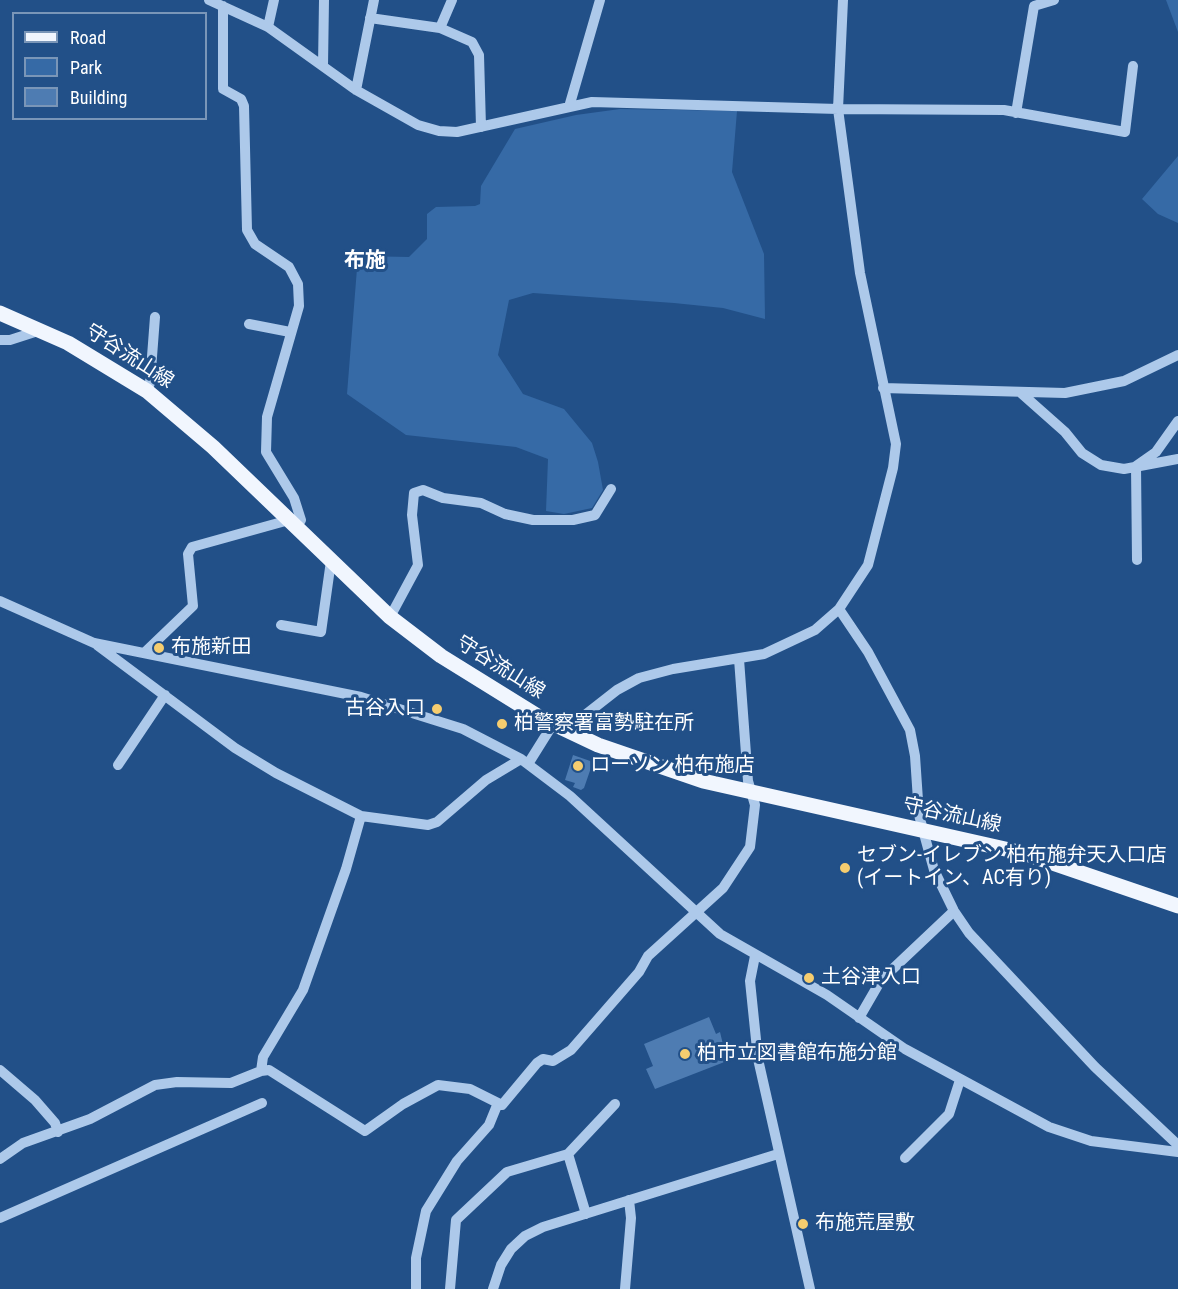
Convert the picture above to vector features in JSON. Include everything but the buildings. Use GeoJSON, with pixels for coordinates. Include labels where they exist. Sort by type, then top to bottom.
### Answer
{"type":"FeatureCollection","features":[{"type":"Feature","properties":{"kind":"main road","name":"守谷流山線"},"geometry":{"type":"LineString","coordinates":[[0,313],[41,330],[100,361],[147,390],[213,447],[390,616],[441,656],[553,724],[633,759],[752,793],[1057,863],[1178,906]]}},
{"type":"Feature","properties":{"kind":"street"},"geometry":{"type":"LineString","coordinates":[[209,0],[268,27],[356,90],[418,125],[439,131],[457,132],[592,102],[838,109],[1004,110],[1125,132],[1133,66]]}},
{"type":"Feature","properties":{"kind":"street"},"geometry":{"type":"LineString","coordinates":[[268,27],[274,0]]}},
{"type":"Feature","properties":{"kind":"street"},"geometry":{"type":"LineString","coordinates":[[323,66],[324,0]]}},
{"type":"Feature","properties":{"kind":"street"},"geometry":{"type":"LineString","coordinates":[[356,90],[374,0]]}},
{"type":"Feature","properties":{"kind":"street"},"geometry":{"type":"LineString","coordinates":[[440,28],[452,0]]}},
{"type":"Feature","properties":{"kind":"street"},"geometry":{"type":"LineString","coordinates":[[569,107],[600,0]]}},
{"type":"Feature","properties":{"kind":"street"},"geometry":{"type":"LineString","coordinates":[[573,734],[585,715],[616,690],[639,678],[673,669],[764,654],[807,633],[839,609],[868,565],[893,468],[896,444],[860,273],[838,109],[843,0]]}},
{"type":"Feature","properties":{"kind":"street"},"geometry":{"type":"LineString","coordinates":[[1016,113],[1035,6],[1054,0]]}},
{"type":"Feature","properties":{"kind":"street"},"geometry":{"type":"LineString","coordinates":[[144,653],[193,606],[188,554],[192,547],[302,520],[294,498],[266,452],[267,417],[299,306],[298,284],[290,267],[255,244],[247,230],[244,106],[240,99],[223,89],[223,6]]}},
{"type":"Feature","properties":{"kind":"street"},"geometry":{"type":"LineString","coordinates":[[370,18],[440,28],[463,36],[477,49],[481,127]]}},
{"type":"Feature","properties":{"kind":"street"},"geometry":{"type":"LineString","coordinates":[[147,390],[150,383],[155,317]]}},
{"type":"Feature","properties":{"kind":"street"},"geometry":{"type":"LineString","coordinates":[[249,324],[290,332]]}},
{"type":"Feature","properties":{"kind":"street"},"geometry":{"type":"LineString","coordinates":[[0,340],[10,340],[41,330]]}},
{"type":"Feature","properties":{"kind":"street"},"geometry":{"type":"LineString","coordinates":[[883,388],[1065,393],[1124,381],[1178,355]]}},
{"type":"Feature","properties":{"kind":"street"},"geometry":{"type":"LineString","coordinates":[[1021,393],[1065,432],[1082,453],[1101,465],[1124,468],[1178,459]]}},
{"type":"Feature","properties":{"kind":"street"},"geometry":{"type":"LineString","coordinates":[[1136,466],[1156,453],[1178,421]]}},
{"type":"Feature","properties":{"kind":"street"},"geometry":{"type":"LineString","coordinates":[[1136,466],[1137,560]]}},
{"type":"Feature","properties":{"kind":"street"},"geometry":{"type":"LineString","coordinates":[[390,616],[418,566],[412,515],[414,493],[423,490],[443,498],[481,503],[504,514],[533,520],[573,520],[595,515],[611,489]]}},
{"type":"Feature","properties":{"kind":"street"},"geometry":{"type":"LineString","coordinates":[[281,626],[321,632],[330,561]]}},
{"type":"Feature","properties":{"kind":"street"},"geometry":{"type":"LineString","coordinates":[[0,602],[94,643],[392,705],[450,724],[524,762],[591,814],[720,934],[827,995],[905,1049],[1048,1127],[1091,1141],[1178,1152]]}},
{"type":"Feature","properties":{"kind":"street"},"geometry":{"type":"LineString","coordinates":[[839,609],[868,652],[910,730],[915,756],[919,815],[934,870],[954,911],[969,933],[1095,1067],[1178,1145]]}},
{"type":"Feature","properties":{"kind":"street"},"geometry":{"type":"LineString","coordinates":[[94,643],[235,748],[276,773],[361,816],[428,825],[437,822],[486,780],[524,762],[553,724]]}},
{"type":"Feature","properties":{"kind":"street"},"geometry":{"type":"LineString","coordinates":[[0,1159],[23,1143],[90,1119],[155,1085],[199,1081],[231,1083],[269,1070],[365,1131],[403,1104],[438,1085],[470,1089],[502,1105],[537,1063],[543,1059],[553,1061],[571,1050],[639,972],[648,956],[723,888],[750,847],[755,805],[739,659]]}},
{"type":"Feature","properties":{"kind":"street"},"geometry":{"type":"LineString","coordinates":[[118,765],[165,695]]}},
{"type":"Feature","properties":{"kind":"street"},"geometry":{"type":"LineString","coordinates":[[261,1071],[263,1057],[303,990],[346,869],[361,816]]}},
{"type":"Feature","properties":{"kind":"street"},"geometry":{"type":"LineString","coordinates":[[859,1018],[881,980],[954,911]]}},
{"type":"Feature","properties":{"kind":"street"},"geometry":{"type":"LineString","coordinates":[[755,956],[750,981],[756,1046],[778,1154],[810,1289]]}},
{"type":"Feature","properties":{"kind":"street"},"geometry":{"type":"LineString","coordinates":[[0,1070],[35,1100],[55,1123],[58,1132]]}},
{"type":"Feature","properties":{"kind":"street"},"geometry":{"type":"LineString","coordinates":[[905,1158],[949,1114],[960,1080]]}},
{"type":"Feature","properties":{"kind":"street"},"geometry":{"type":"LineString","coordinates":[[0,1218],[262,1103]]}},
{"type":"Feature","properties":{"kind":"street"},"geometry":{"type":"LineString","coordinates":[[416,1289],[416,1258],[426,1211],[458,1161],[489,1125],[498,1103]]}},
{"type":"Feature","properties":{"kind":"street"},"geometry":{"type":"LineString","coordinates":[[450,1289],[456,1220],[507,1172],[568,1154],[615,1104]]}},
{"type":"Feature","properties":{"kind":"street"},"geometry":{"type":"LineString","coordinates":[[568,1154],[586,1214]]}},
{"type":"Feature","properties":{"kind":"street"},"geometry":{"type":"LineString","coordinates":[[493,1289],[501,1265],[511,1249],[525,1236],[543,1227],[778,1154]]}},
{"type":"Feature","properties":{"kind":"street"},"geometry":{"type":"LineString","coordinates":[[625,1289],[631,1218],[629,1200]]}},
{"type":"Feature","properties":{"kind":"green space"},"geometry":{"type":"Polygon","coordinates":[[[1166,0],[1178,0],[1178,32],[1166,0]]]}},
{"type":"Feature","properties":{"kind":"green space"},"geometry":{"type":"Polygon","coordinates":[[[620,109],[737,111],[732,172],[764,254],[765,319],[723,308],[674,303],[533,293],[509,300],[498,355],[523,394],[564,409],[592,443],[598,462],[603,490],[592,508],[564,514],[546,511],[548,459],[516,447],[406,435],[347,394],[358,256],[409,257],[427,239],[427,214],[436,207],[480,204],[481,186],[515,129],[576,115],[620,109]]]}},
{"type":"Feature","properties":{"kind":"green space"},"geometry":{"type":"Polygon","coordinates":[[[1178,156],[1178,223],[1158,214],[1142,199],[1178,156]]]}},
{"type":"Feature","properties":{"kind":"place","name":"布施新田"},"geometry":{"type":"Point","coordinates":[159,648]}},
{"type":"Feature","properties":{"kind":"place","name":"古谷入口"},"geometry":{"type":"Point","coordinates":[437,709]}},
{"type":"Feature","properties":{"kind":"place","name":"柏警察署富勢駐在所"},"geometry":{"type":"Point","coordinates":[502,724]}},
{"type":"Feature","properties":{"kind":"place","name":"ローソン 柏布施店"},"geometry":{"type":"Point","coordinates":[578,766]}},
{"type":"Feature","properties":{"kind":"place","name":"セブン-イレブン 柏布施弁天入口店 (イートイン、AC有り)"},"geometry":{"type":"Point","coordinates":[845,868]}},
{"type":"Feature","properties":{"kind":"place","name":"土谷津入口"},"geometry":{"type":"Point","coordinates":[809,978]}},
{"type":"Feature","properties":{"kind":"place","name":"柏市立図書館布施分館"},"geometry":{"type":"Point","coordinates":[685,1054]}},
{"type":"Feature","properties":{"kind":"place","name":"布施荒屋敷"},"geometry":{"type":"Point","coordinates":[803,1224]}},
{"type":"Feature","properties":{"kind":"district","name":"布施"},"geometry":{"type":"Point","coordinates":[365,262]}}]}
